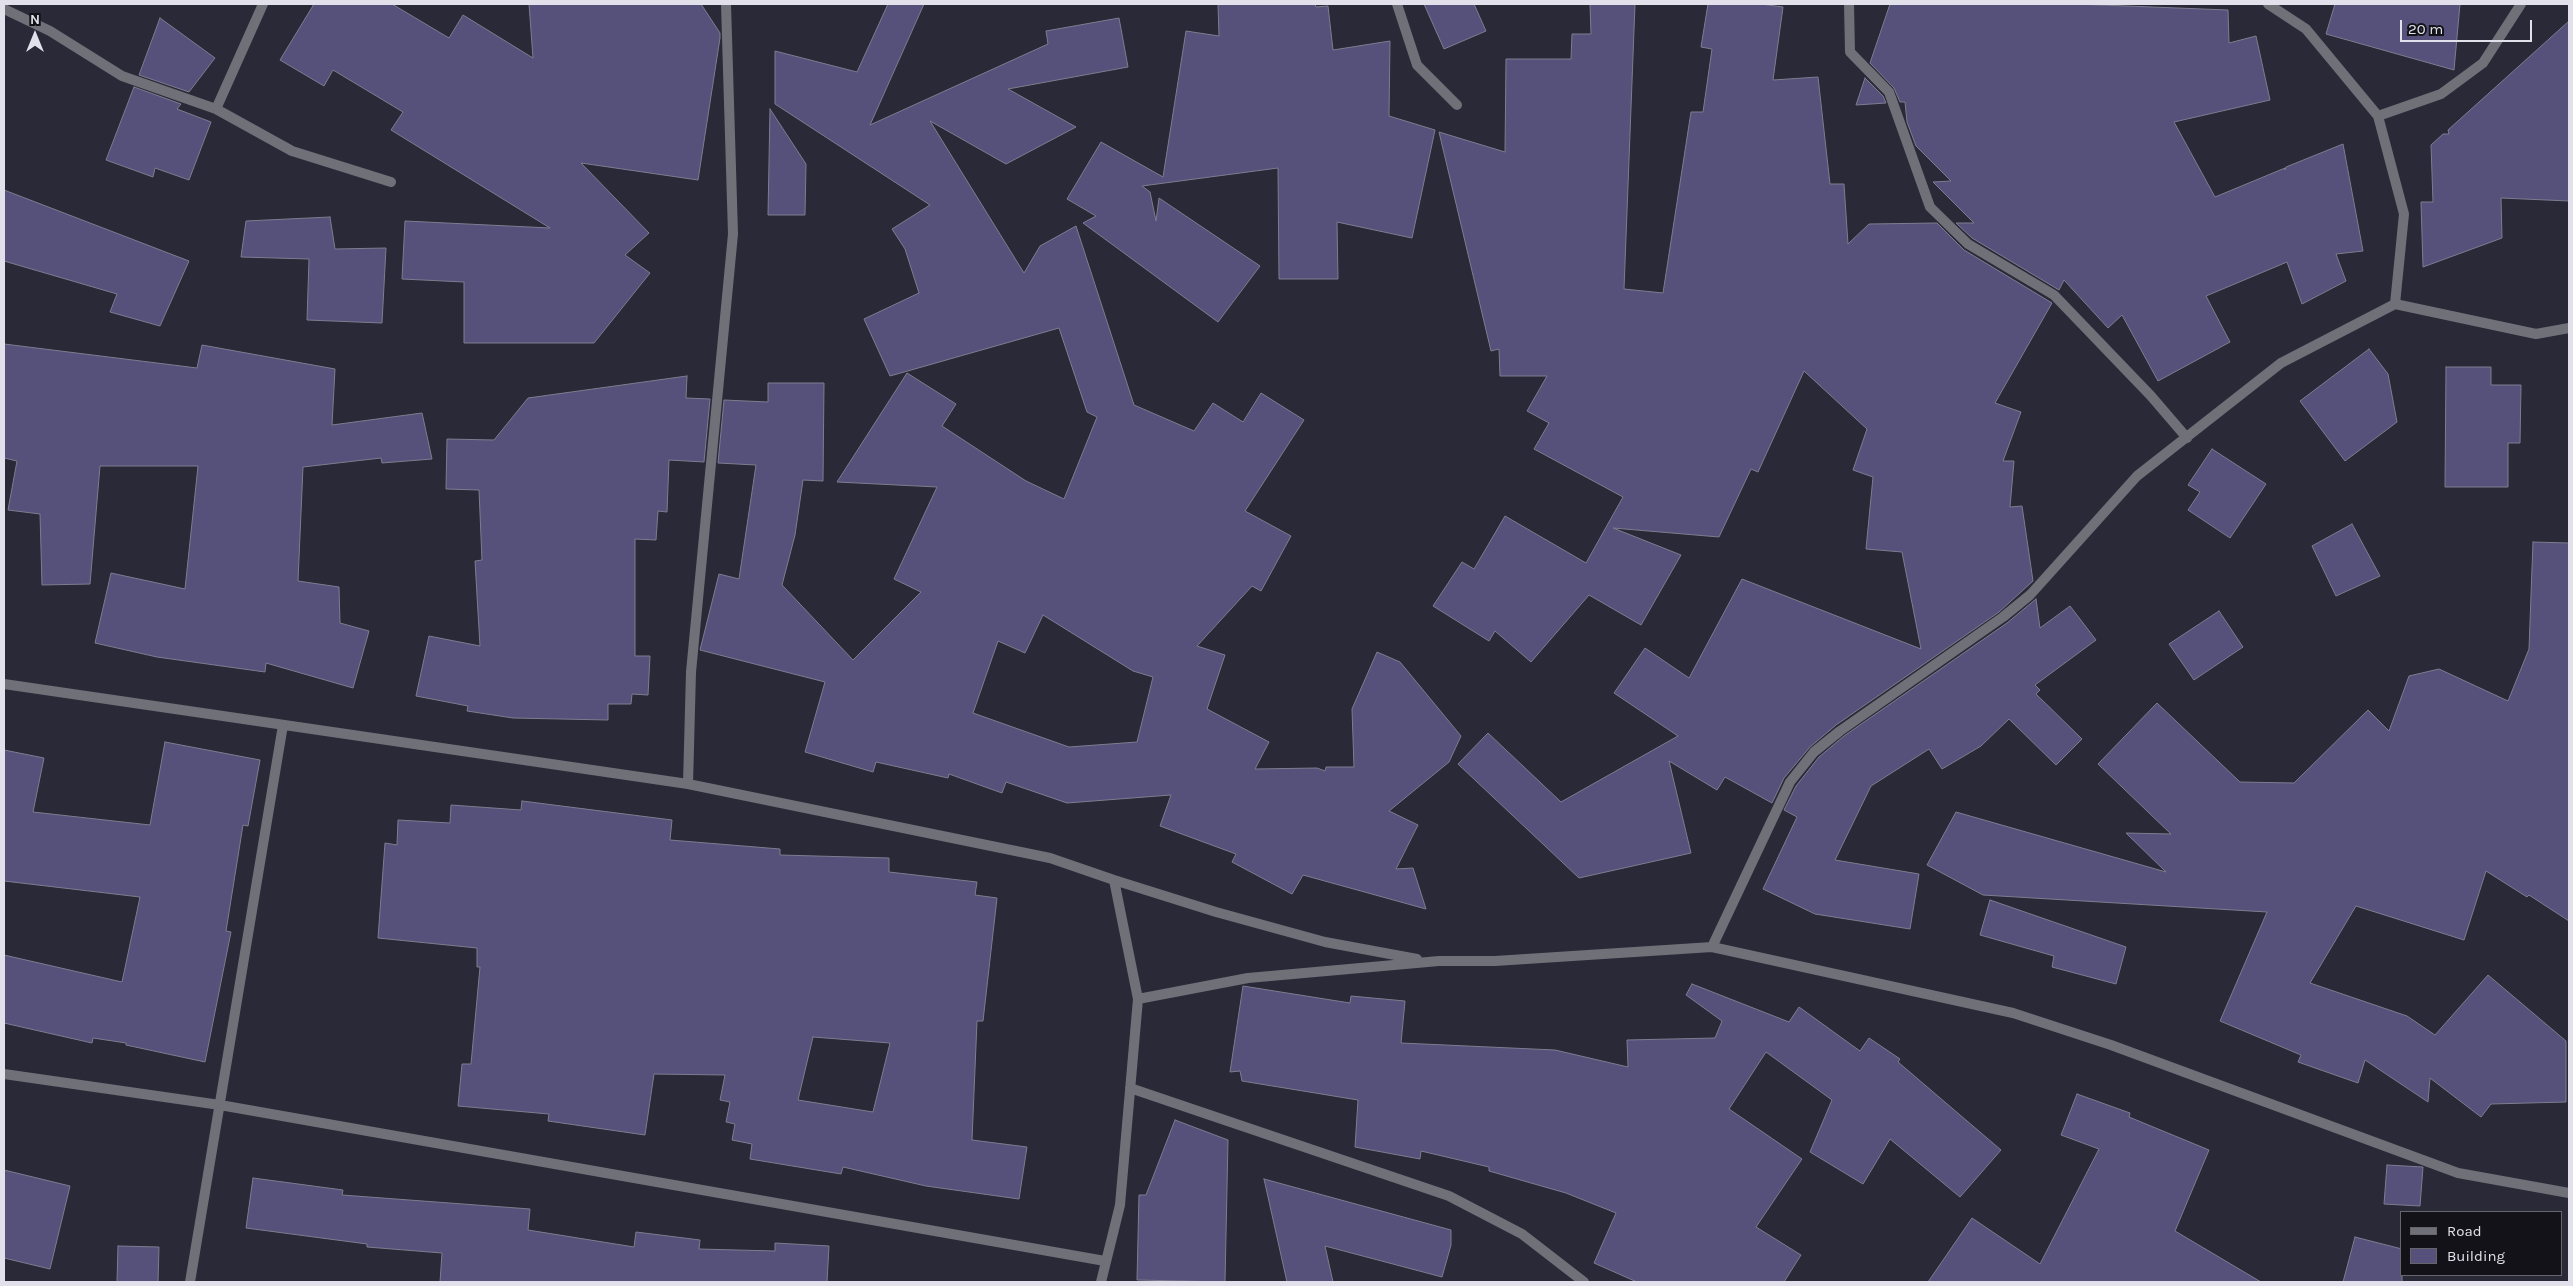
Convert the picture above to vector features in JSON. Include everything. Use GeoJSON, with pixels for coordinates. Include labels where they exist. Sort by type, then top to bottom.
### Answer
{"type":"FeatureCollection","features":[{"type":"Feature","properties":{"kind":"street"},"geometry":{"type":"LineString","coordinates":[[216,109],[263,4]]}},
{"type":"Feature","properties":{"kind":"street"},"geometry":{"type":"LineString","coordinates":[[688,784],[692,672],[733,234],[726,4]]}},
{"type":"Feature","properties":{"kind":"street"},"geometry":{"type":"LineString","coordinates":[[1397,4],[1417,65],[1457,105]]}},
{"type":"Feature","properties":{"kind":"street"},"geometry":{"type":"LineString","coordinates":[[1849,4],[1850,52],[1889,92],[1930,208],[1968,244],[2054,295],[2151,396],[2187,438]]}},
{"type":"Feature","properties":{"kind":"street"},"geometry":{"type":"LineString","coordinates":[[2268,4],[2306,29],[2378,116],[2404,214],[2395,304]]}},
{"type":"Feature","properties":{"kind":"street"},"geometry":{"type":"LineString","coordinates":[[2378,116],[2441,94],[2483,63],[2521,4]]}},
{"type":"Feature","properties":{"kind":"street"},"geometry":{"type":"LineString","coordinates":[[4,9],[50,31],[122,76],[216,109],[292,151],[391,182]]}},
{"type":"Feature","properties":{"kind":"street"},"geometry":{"type":"LineString","coordinates":[[1712,947],[1790,782],[1814,752],[1840,731],[2003,617],[2030,595],[2137,476],[2281,363],[2395,304],[2536,334],[2569,328]]}},
{"type":"Feature","properties":{"kind":"street"},"geometry":{"type":"LineString","coordinates":[[4,684],[688,784],[1050,858],[1216,912],[1325,942],[1438,962]]}},
{"type":"Feature","properties":{"kind":"street"},"geometry":{"type":"LineString","coordinates":[[190,1282],[283,725]]}},
{"type":"Feature","properties":{"kind":"street"},"geometry":{"type":"LineString","coordinates":[[1101,1282],[1120,1205],[1138,999],[1114,880]]}},
{"type":"Feature","properties":{"kind":"street"},"geometry":{"type":"LineString","coordinates":[[1138,999],[1248,978],[1438,962],[1495,962],[1712,947],[2014,1013],[2120,1049],[2458,1173],[2569,1193]]}},
{"type":"Feature","properties":{"kind":"street"},"geometry":{"type":"LineString","coordinates":[[4,1074],[220,1105],[1105,1261]]}},
{"type":"Feature","properties":{"kind":"street"},"geometry":{"type":"LineString","coordinates":[[1130,1088],[1449,1196],[1522,1234],[1584,1282]]}},
{"type":"Feature","properties":{"kind":"building"},"geometry":{"type":"Polygon","coordinates":[[[314,4],[392,4],[449,38],[463,15],[533,58],[529,4],[701,4],[720,33],[720,38],[698,180],[581,163],[649,233],[625,255],[650,273],[594,343],[464,343],[464,282],[402,279],[405,221],[550,228],[391,130],[403,112],[333,70],[324,86],[280,60],[314,4]]]}},
{"type":"Feature","properties":{"kind":"building"},"geometry":{"type":"Polygon","coordinates":[[[888,4],[924,4],[870,125],[1048,44],[1046,31],[1119,18],[1128,67],[1008,89],[1076,127],[1006,164],[930,121],[1024,273],[1040,246],[1076,226],[1134,405],[1194,431],[1213,403],[1243,422],[1261,393],[1304,420],[1245,511],[1291,536],[1261,591],[1252,586],[1197,646],[1225,655],[1207,709],[1269,742],[1255,769],[1317,768],[1325,771],[1326,767],[1354,767],[1352,709],[1377,652],[1400,662],[1461,736],[1449,762],[1389,811],[1418,825],[1396,869],[1413,868],[1426,909],[1303,875],[1292,894],[1232,862],[1236,854],[1160,826],[1171,795],[1067,803],[1006,782],[1002,793],[949,774],[948,778],[876,762],[873,772],[805,752],[825,682],[700,650],[719,574],[739,579],[756,465],[718,463],[724,400],[768,402],[768,383],[824,383],[823,481],[803,480],[795,535],[782,585],[853,660],[921,592],[894,579],[937,487],[837,482],[907,373],[956,404],[942,426],[1026,481],[1064,499],[1097,417],[1087,412],[1059,328],[890,376],[864,319],[919,293],[905,249],[892,229],[930,205],[775,104],[775,51],[857,72],[888,4]],[[1043,615],[1025,653],[998,641],[973,713],[1069,747],[1137,742],[1153,677],[1133,671],[1043,615]]]}},
{"type":"Feature","properties":{"kind":"building"},"geometry":{"type":"Polygon","coordinates":[[[1218,4],[1315,4],[1316,7],[1328,6],[1333,50],[1390,41],[1389,116],[1435,130],[1412,238],[1337,222],[1338,279],[1279,279],[1278,168],[1142,186],[1150,192],[1156,221],[1159,198],[1260,266],[1218,322],[1083,223],[1096,216],[1067,199],[1101,142],[1163,177],[1186,31],[1219,36],[1218,4]]]}},
{"type":"Feature","properties":{"kind":"building"},"geometry":{"type":"Polygon","coordinates":[[[1424,4],[1474,4],[1486,31],[1444,49],[1424,4]]]}},
{"type":"Feature","properties":{"kind":"building"},"geometry":{"type":"Polygon","coordinates":[[[1590,4],[1635,4],[1624,289],[1663,293],[1691,112],[1703,112],[1712,49],[1701,47],[1708,4],[1761,4],[1783,7],[1773,80],[1818,77],[1830,184],[1844,184],[1848,244],[1869,224],[1937,223],[1964,250],[2052,303],[1995,403],[2021,412],[2003,461],[2014,461],[2010,507],[2022,506],[2033,581],[1999,612],[1836,725],[1810,747],[1784,778],[1772,803],[1725,777],[1717,790],[1669,761],[1691,853],[1579,878],[1458,764],[1488,733],[1561,802],[1678,736],[1614,693],[1645,648],[1689,678],[1742,579],[1921,649],[1902,552],[1866,549],[1873,477],[1853,470],[1867,429],[1804,371],[1758,472],[1751,469],[1719,537],[1613,528],[1681,555],[1641,625],[1589,595],[1531,662],[1495,631],[1489,641],[1433,606],[1462,562],[1474,569],[1505,516],[1586,563],[1623,497],[1534,449],[1549,423],[1527,411],[1547,376],[1500,376],[1499,349],[1491,351],[1439,132],[1505,152],[1506,59],[1571,59],[1572,34],[1591,34],[1590,4]]]}},
{"type":"Feature","properties":{"kind":"building"},"geometry":{"type":"Polygon","coordinates":[[[1890,4],[2076,4],[2228,10],[2229,43],[2256,36],[2270,100],[2174,122],[2215,197],[2285,168],[2285,170],[2286,167],[2343,144],[2363,251],[2336,254],[2346,281],[2302,304],[2287,262],[2206,296],[2230,342],[2158,381],[2122,315],[2108,328],[2064,280],[2059,290],[1972,238],[1956,223],[1974,223],[1933,182],[1951,181],[1916,146],[1907,122],[1905,102],[1900,102],[1894,88],[1870,63],[1890,4]]]}},
{"type":"Feature","properties":{"kind":"building"},"geometry":{"type":"Polygon","coordinates":[[[2335,4],[2460,4],[2454,70],[2326,34],[2335,4]]]}},
{"type":"Feature","properties":{"kind":"building"},"geometry":{"type":"Polygon","coordinates":[[[160,18],[215,58],[189,92],[139,75],[160,18]]]}},
{"type":"Feature","properties":{"kind":"building"},"geometry":{"type":"Polygon","coordinates":[[[2569,21],[2569,201],[2501,198],[2502,238],[2423,267],[2421,202],[2433,202],[2431,145],[2443,134],[2449,134],[2448,130],[2569,21]]]}},
{"type":"Feature","properties":{"kind":"building"},"geometry":{"type":"Polygon","coordinates":[[[1865,78],[1883,96],[1886,103],[1856,105],[1865,78]]]}},
{"type":"Feature","properties":{"kind":"building"},"geometry":{"type":"Polygon","coordinates":[[[134,87],[181,104],[177,109],[211,122],[189,180],[155,168],[153,177],[106,160],[134,87]]]}},
{"type":"Feature","properties":{"kind":"building"},"geometry":{"type":"Polygon","coordinates":[[[770,109],[806,164],[805,215],[768,215],[770,109]]]}},
{"type":"Feature","properties":{"kind":"building"},"geometry":{"type":"Polygon","coordinates":[[[4,190],[189,261],[160,326],[110,312],[117,294],[4,261],[4,190]]]}},
{"type":"Feature","properties":{"kind":"building"},"geometry":{"type":"Polygon","coordinates":[[[330,217],[335,249],[386,248],[382,323],[307,320],[309,259],[241,257],[246,221],[330,217]]]}},
{"type":"Feature","properties":{"kind":"building"},"geometry":{"type":"Polygon","coordinates":[[[4,344],[197,368],[202,345],[335,369],[332,425],[422,413],[432,459],[382,463],[381,458],[303,467],[298,581],[339,587],[340,623],[369,631],[353,688],[266,663],[265,672],[157,657],[95,643],[111,573],[185,589],[198,466],[100,466],[90,584],[42,585],[40,514],[8,510],[17,461],[4,458],[4,344]]]}},
{"type":"Feature","properties":{"kind":"building"},"geometry":{"type":"Polygon","coordinates":[[[2369,349],[2388,374],[2397,422],[2345,461],[2300,401],[2369,349]]]}},
{"type":"Feature","properties":{"kind":"building"},"geometry":{"type":"Polygon","coordinates":[[[2446,367],[2491,367],[2491,385],[2521,385],[2520,443],[2508,443],[2508,487],[2445,487],[2446,367]]]}},
{"type":"Feature","properties":{"kind":"building"},"geometry":{"type":"Polygon","coordinates":[[[687,376],[686,398],[710,399],[704,462],[669,460],[667,512],[658,511],[656,540],[635,539],[635,656],[650,656],[648,695],[632,694],[631,704],[608,704],[608,720],[513,718],[467,711],[468,706],[416,696],[429,636],[480,646],[475,561],[482,560],[479,490],[446,489],[447,439],[494,440],[528,398],[687,376]]]}},
{"type":"Feature","properties":{"kind":"building"},"geometry":{"type":"Polygon","coordinates":[[[2212,449],[2266,484],[2230,538],[2188,510],[2200,492],[2188,485],[2212,449]]]}},
{"type":"Feature","properties":{"kind":"building"},"geometry":{"type":"Polygon","coordinates":[[[2352,524],[2380,576],[2336,596],[2312,546],[2352,524]]]}},
{"type":"Feature","properties":{"kind":"building"},"geometry":{"type":"Polygon","coordinates":[[[2533,542],[2569,543],[2569,921],[2529,895],[2527,897],[2486,871],[2464,940],[2356,906],[2310,983],[2407,1016],[2435,1035],[2488,975],[2566,1041],[2566,1102],[2491,1104],[2481,1117],[2430,1078],[2428,1102],[2365,1060],[2358,1083],[2298,1062],[2301,1055],[2220,1021],[2267,912],[1983,895],[1927,865],[1956,812],[2166,872],[2126,833],[2171,834],[2098,764],[2157,703],[2240,782],[2294,783],[2368,710],[2389,731],[2409,676],[2439,669],[2508,701],[2529,649],[2533,542]]]}},
{"type":"Feature","properties":{"kind":"building"},"geometry":{"type":"Polygon","coordinates":[[[2036,599],[2040,628],[2070,606],[2096,640],[2035,685],[2040,690],[2036,694],[2082,739],[2056,765],[2009,719],[1981,746],[1942,769],[1929,749],[1871,786],[1835,860],[1919,874],[1910,929],[1815,914],[1763,889],[1797,817],[1784,810],[1796,786],[1819,757],[1844,736],[2007,623],[2036,599]]]}},
{"type":"Feature","properties":{"kind":"building"},"geometry":{"type":"Polygon","coordinates":[[[2219,611],[2243,647],[2194,680],[2169,644],[2219,611]]]}},
{"type":"Feature","properties":{"kind":"building"},"geometry":{"type":"Polygon","coordinates":[[[165,742],[260,760],[248,826],[243,825],[226,931],[231,932],[205,1062],[126,1045],[126,1043],[93,1038],[92,1043],[4,1023],[4,955],[122,982],[140,897],[4,881],[4,750],[44,758],[33,812],[150,825],[165,742]]]}},
{"type":"Feature","properties":{"kind":"building"},"geometry":{"type":"Polygon","coordinates":[[[522,801],[672,820],[670,840],[780,849],[780,855],[889,858],[889,872],[977,882],[975,895],[997,898],[983,1021],[977,1021],[972,1140],[1027,1147],[1019,1199],[926,1186],[843,1167],[841,1174],[750,1159],[752,1144],[732,1140],[735,1124],[726,1122],[730,1102],[720,1100],[725,1075],[654,1074],[645,1135],[548,1121],[549,1114],[458,1106],[462,1064],[471,1064],[480,967],[477,967],[477,948],[378,938],[385,843],[397,845],[398,820],[450,823],[451,805],[521,810],[522,801]],[[813,1037],[798,1100],[873,1112],[890,1043],[813,1037]]]}},
{"type":"Feature","properties":{"kind":"building"},"geometry":{"type":"Polygon","coordinates":[[[1990,900],[2126,947],[2116,984],[2052,967],[2054,956],[1980,935],[1990,900]]]}},
{"type":"Feature","properties":{"kind":"building"},"geometry":{"type":"Polygon","coordinates":[[[1692,984],[1789,1022],[1799,1007],[1860,1051],[1869,1038],[1900,1059],[1898,1062],[2001,1150],[1960,1197],[1890,1139],[1863,1184],[1810,1152],[1832,1100],[1766,1052],[1729,1109],[1802,1159],[1756,1227],[1801,1255],[1784,1282],[1637,1282],[1594,1263],[1616,1213],[1566,1193],[1489,1171],[1489,1167],[1421,1151],[1420,1159],[1355,1147],[1358,1100],[1242,1081],[1240,1071],[1230,1072],[1243,986],[1350,1003],[1351,996],[1405,1001],[1401,1043],[1555,1050],[1628,1067],[1627,1040],[1715,1038],[1722,1021],[1686,995],[1692,984]]]}},
{"type":"Feature","properties":{"kind":"building"},"geometry":{"type":"Polygon","coordinates":[[[2077,1094],[2130,1113],[2129,1117],[2209,1150],[2175,1231],[2261,1282],[1928,1282],[1972,1218],[2040,1264],[2099,1149],[2061,1135],[2077,1094]]]}},
{"type":"Feature","properties":{"kind":"building"},"geometry":{"type":"Polygon","coordinates":[[[1175,1120],[1228,1140],[1225,1282],[1137,1280],[1139,1195],[1146,1195],[1175,1120]]]}},
{"type":"Feature","properties":{"kind":"building"},"geometry":{"type":"Polygon","coordinates":[[[2387,1165],[2423,1167],[2420,1206],[2384,1204],[2387,1165]]]}},
{"type":"Feature","properties":{"kind":"building"},"geometry":{"type":"Polygon","coordinates":[[[4,1170],[70,1186],[50,1269],[4,1258],[4,1170]]]}},
{"type":"Feature","properties":{"kind":"building"},"geometry":{"type":"Polygon","coordinates":[[[253,1178],[343,1190],[342,1195],[530,1209],[528,1230],[634,1247],[636,1232],[700,1240],[699,1249],[775,1251],[775,1243],[829,1246],[827,1282],[440,1282],[442,1253],[367,1247],[367,1244],[246,1228],[253,1178]]]}},
{"type":"Feature","properties":{"kind":"building"},"geometry":{"type":"Polygon","coordinates":[[[1264,1179],[1451,1230],[1451,1245],[1442,1277],[1325,1246],[1333,1282],[1287,1282],[1264,1179]]]}},
{"type":"Feature","properties":{"kind":"building"},"geometry":{"type":"Polygon","coordinates":[[[2355,1237],[2400,1248],[2400,1276],[2402,1276],[2402,1282],[2343,1282],[2355,1237]]]}},
{"type":"Feature","properties":{"kind":"building"},"geometry":{"type":"Polygon","coordinates":[[[118,1246],[159,1247],[158,1282],[117,1282],[118,1246]]]}}]}
